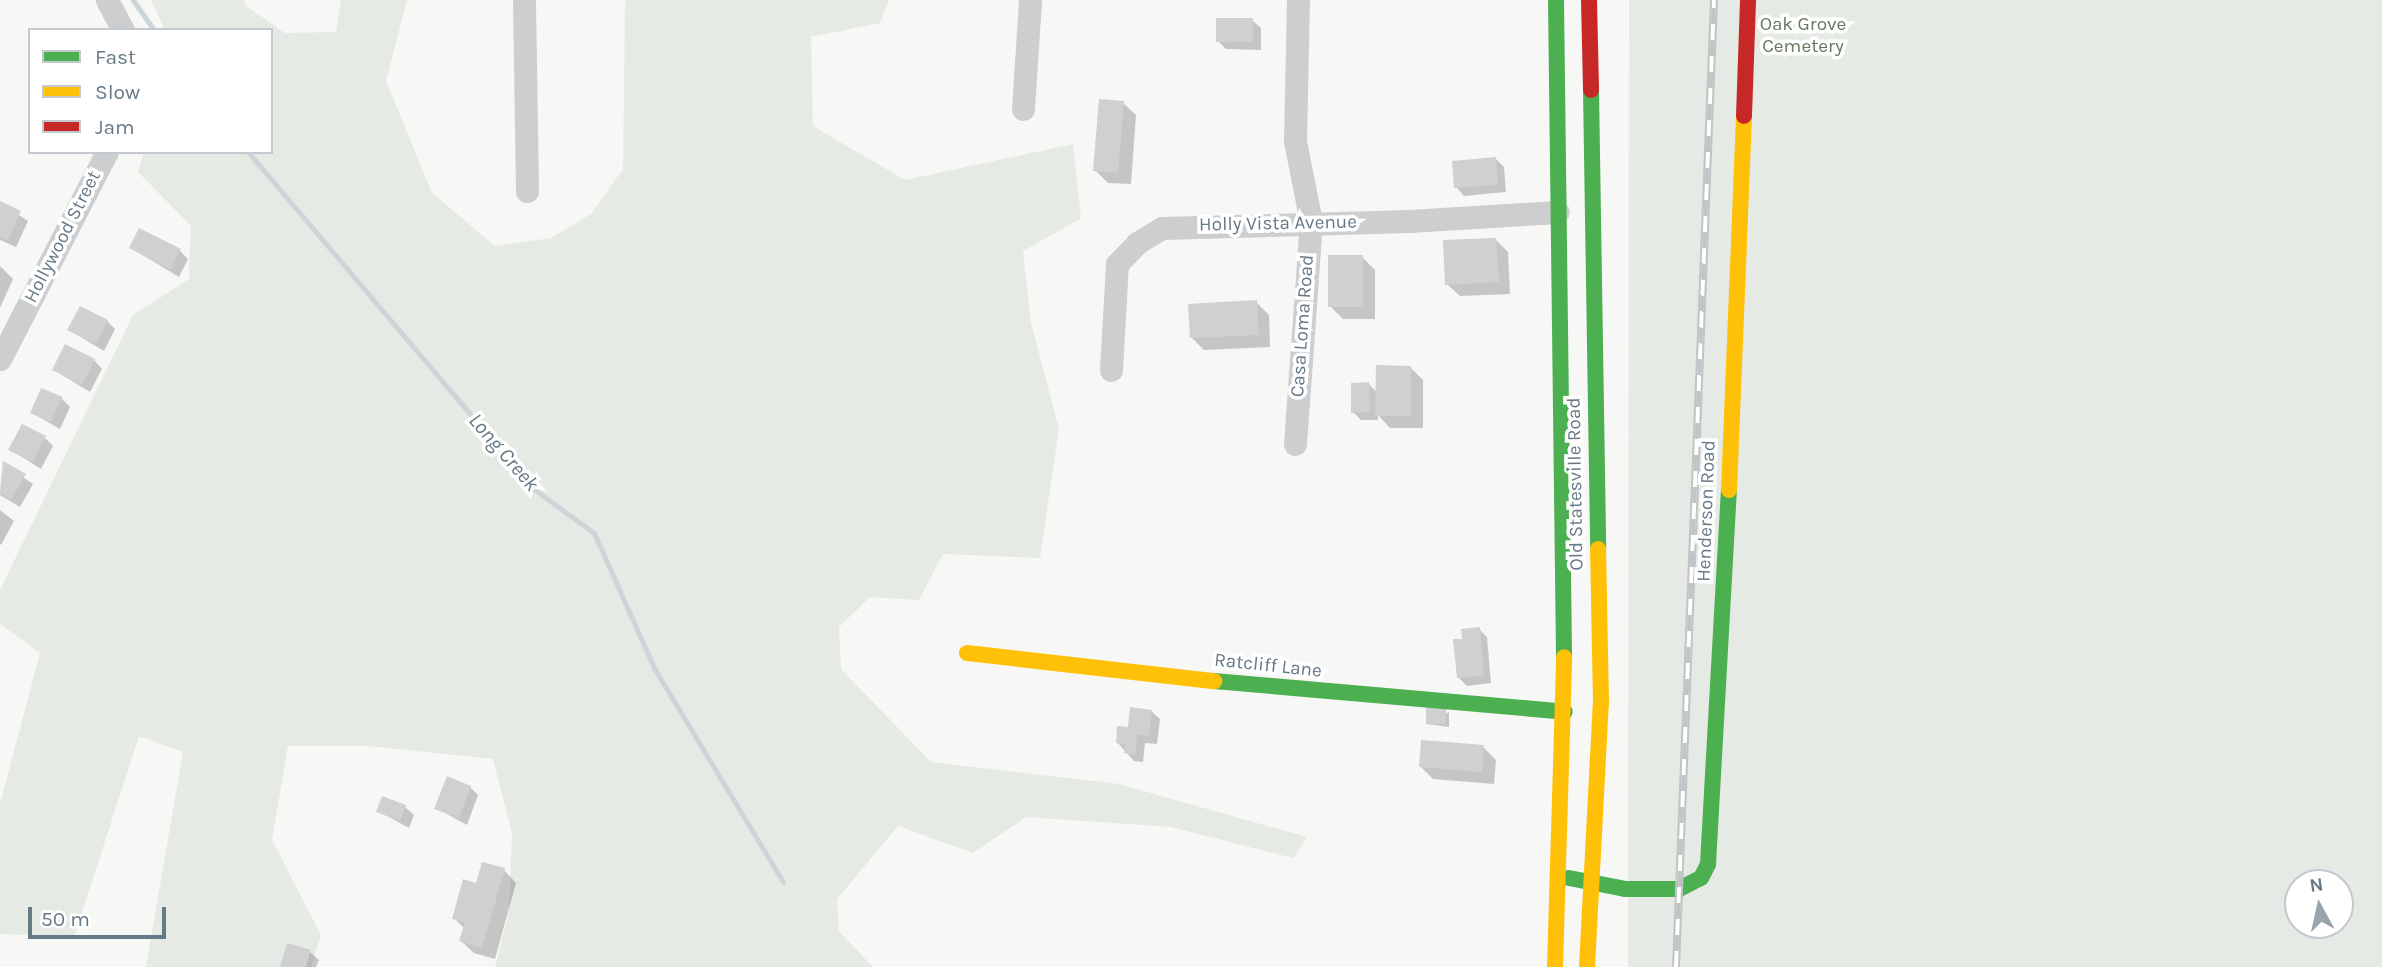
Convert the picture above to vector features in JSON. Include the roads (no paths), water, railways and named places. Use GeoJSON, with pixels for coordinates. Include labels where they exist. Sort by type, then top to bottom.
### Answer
{"type":"FeatureCollection","features":[{"type":"Feature","properties":{"kind":"main road","name":"Old Statesville Road"},"geometry":{"type":"LineString","coordinates":[[1555,967],[1561,876],[1565,712],[1556,0]]}},
{"type":"Feature","properties":{"kind":"main road","name":"Old Statesville Road"},"geometry":{"type":"LineString","coordinates":[[1587,967],[1594,883],[1601,704],[1589,0]]}},
{"type":"Feature","properties":{"kind":"main road","name":"Henderson Road"},"geometry":{"type":"LineString","coordinates":[[1561,876],[1625,889],[1679,889],[1701,878],[1708,864],[1728,502],[1748,0]]}},
{"type":"Feature","properties":{"kind":"main road","name":"Ratcliff Lane"},"geometry":{"type":"LineString","coordinates":[[967,653],[1333,694],[1565,712]]}},
{"type":"Feature","properties":{"kind":"street"},"geometry":{"type":"LineString","coordinates":[[107,0],[122,28]]}},
{"type":"Feature","properties":{"kind":"street"},"geometry":{"type":"LineString","coordinates":[[524,0],[527,191]]}},
{"type":"Feature","properties":{"kind":"street"},"geometry":{"type":"LineString","coordinates":[[1023,109],[1030,0]]}},
{"type":"Feature","properties":{"kind":"street","name":"Casa Loma Road"},"geometry":{"type":"LineString","coordinates":[[1295,444],[1311,222],[1295,141],[1298,0]]}},
{"type":"Feature","properties":{"kind":"street","name":"Hollywood Street"},"geometry":{"type":"LineString","coordinates":[[0,359],[106,154]]}},
{"type":"Feature","properties":{"kind":"street","name":"Holly Vista Avenue"},"geometry":{"type":"LineString","coordinates":[[1111,370],[1117,264],[1137,243],[1162,228],[1558,212]]}},
{"type":"Feature","properties":{"kind":"waterway","name":"Long Creek"},"geometry":{"type":"LineString","coordinates":[[133,0],[153,28]]}},
{"type":"Feature","properties":{"kind":"waterway","name":"Long Creek"},"geometry":{"type":"LineString","coordinates":[[250,154],[535,490],[594,533],[654,668],[783,882]]}},
{"type":"Feature","properties":{"kind":"railway"},"geometry":{"type":"LineString","coordinates":[[1676,967],[1714,0]]}},
{"type":"Feature","properties":{"kind":"park label","name":"Oak Grove Cemetery"},"geometry":{"type":"Point","coordinates":[1803,36]}}]}
